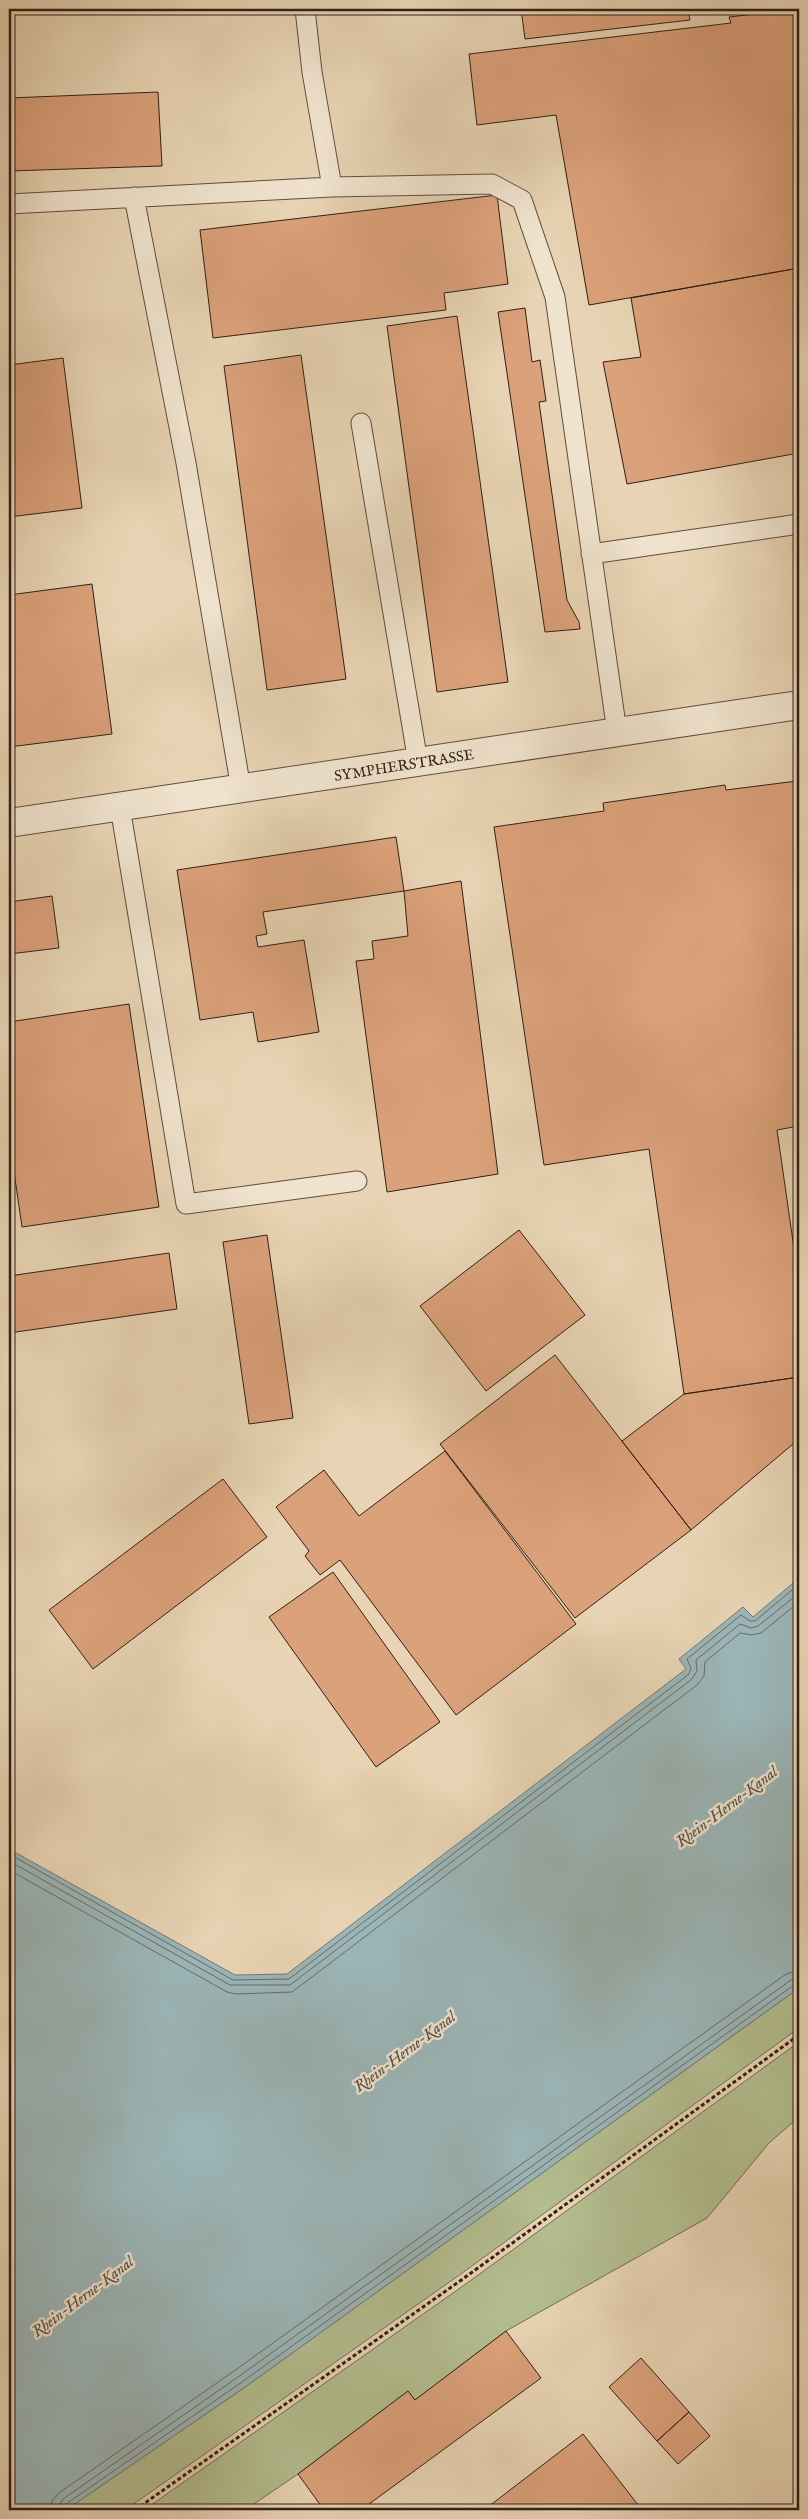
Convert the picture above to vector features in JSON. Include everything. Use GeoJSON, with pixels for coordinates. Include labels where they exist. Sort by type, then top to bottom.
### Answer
{"type":"FeatureCollection","features":[{"type":"Feature","properties":{"kind":"street","name":"SYMPHERSTRASSE"},"geometry":{"type":"LineString","coordinates":[[9,823],[799,704]]}},
{"type":"Feature","properties":{"kind":"lane"},"geometry":{"type":"LineString","coordinates":[[305,9],[312,72],[332,187]]}},
{"type":"Feature","properties":{"kind":"lane"},"geometry":{"type":"LineString","coordinates":[[9,204],[332,187],[492,184],[522,200],[556,297],[617,732]]}},
{"type":"Feature","properties":{"kind":"lane"},"geometry":{"type":"LineString","coordinates":[[134,197],[186,463],[241,789]]}},
{"type":"Feature","properties":{"kind":"lane"},"geometry":{"type":"LineString","coordinates":[[361,423],[418,762]]}},
{"type":"Feature","properties":{"kind":"lane"},"geometry":{"type":"LineString","coordinates":[[591,554],[799,524]]}},
{"type":"Feature","properties":{"kind":"lane"},"geometry":{"type":"LineString","coordinates":[[120,807],[186,1204],[356,1181]]}},
{"type":"Feature","properties":{"kind":"path"},"geometry":{"type":"LineString","coordinates":[[135,2510],[460,2281],[799,2035]]}},
{"type":"Feature","properties":{"kind":"green space"},"geometry":{"type":"Polygon","coordinates":[[[799,1988],[799,2028],[458,2276],[125,2510],[66,2510],[245,2387],[799,1988]]]}},
{"type":"Feature","properties":{"kind":"green space"},"geometry":{"type":"Polygon","coordinates":[[[799,2042],[799,2117],[769,2143],[707,2218],[506,2331],[415,2400],[408,2391],[298,2474],[245,2510],[144,2510],[463,2286],[799,2042]]]}},
{"type":"Feature","properties":{"kind":"water","name":"Rhein-Herne-Kanal"},"geometry":{"type":"Polygon","coordinates":[[[799,1578],[799,1988],[245,2387],[66,2510],[9,2510],[9,1849],[235,1975],[287,1974],[686,1669],[679,1659],[743,1607],[753,1617],[799,1578]]]}},
{"type":"Feature","properties":{"kind":"building"},"geometry":{"type":"Polygon","coordinates":[[[521,9],[688,9],[690,20],[525,39],[521,9]]]}},
{"type":"Feature","properties":{"kind":"building"},"geometry":{"type":"Polygon","coordinates":[[[770,9],[799,9],[799,268],[589,305],[556,115],[477,125],[469,54],[731,23],[729,17],[771,12],[770,9]]]}},
{"type":"Feature","properties":{"kind":"building"},"geometry":{"type":"Polygon","coordinates":[[[158,92],[162,166],[9,171],[9,98],[158,92]]]}},
{"type":"Feature","properties":{"kind":"building"},"geometry":{"type":"Polygon","coordinates":[[[497,195],[508,284],[444,293],[446,310],[213,338],[200,230],[497,195]]]}},
{"type":"Feature","properties":{"kind":"building"},"geometry":{"type":"Polygon","coordinates":[[[799,268],[799,453],[627,484],[603,362],[641,357],[631,298],[799,268]]]}},
{"type":"Feature","properties":{"kind":"building"},"geometry":{"type":"Polygon","coordinates":[[[525,308],[532,362],[540,360],[546,401],[539,402],[567,600],[579,622],[580,629],[545,632],[498,312],[525,308]]]}},
{"type":"Feature","properties":{"kind":"building"},"geometry":{"type":"Polygon","coordinates":[[[457,316],[508,682],[437,692],[387,326],[457,316]]]}},
{"type":"Feature","properties":{"kind":"building"},"geometry":{"type":"Polygon","coordinates":[[[301,355],[346,679],[267,690],[224,366],[301,355]]]}},
{"type":"Feature","properties":{"kind":"building"},"geometry":{"type":"Polygon","coordinates":[[[63,358],[82,508],[9,517],[9,365],[63,358]]]}},
{"type":"Feature","properties":{"kind":"building"},"geometry":{"type":"Polygon","coordinates":[[[92,584],[112,734],[9,747],[9,595],[92,584]]]}},
{"type":"Feature","properties":{"kind":"building"},"geometry":{"type":"Polygon","coordinates":[[[797,781],[799,797],[799,1126],[777,1130],[799,1283],[799,1377],[684,1394],[649,1149],[544,1165],[494,827],[604,811],[603,803],[725,785],[726,790],[797,781]]]}},
{"type":"Feature","properties":{"kind":"building"},"geometry":{"type":"Polygon","coordinates":[[[396,837],[404,891],[263,912],[267,934],[256,936],[258,947],[304,940],[319,1032],[258,1042],[253,1012],[200,1020],[177,870],[396,837]]]}},
{"type":"Feature","properties":{"kind":"building"},"geometry":{"type":"Polygon","coordinates":[[[461,881],[498,1174],[387,1192],[356,961],[374,959],[372,941],[408,936],[404,891],[461,881]]]}},
{"type":"Feature","properties":{"kind":"building"},"geometry":{"type":"Polygon","coordinates":[[[52,896],[59,948],[9,954],[9,902],[52,896]]]}},
{"type":"Feature","properties":{"kind":"building"},"geometry":{"type":"Polygon","coordinates":[[[129,1004],[159,1207],[22,1227],[9,1137],[9,1022],[129,1004]]]}},
{"type":"Feature","properties":{"kind":"building"},"geometry":{"type":"Polygon","coordinates":[[[519,1230],[585,1315],[486,1391],[420,1306],[519,1230]]]}},
{"type":"Feature","properties":{"kind":"building"},"geometry":{"type":"Polygon","coordinates":[[[267,1235],[293,1418],[249,1424],[223,1242],[267,1235]]]}},
{"type":"Feature","properties":{"kind":"building"},"geometry":{"type":"Polygon","coordinates":[[[169,1253],[177,1309],[9,1333],[9,1276],[169,1253]]]}},
{"type":"Feature","properties":{"kind":"building"},"geometry":{"type":"Polygon","coordinates":[[[555,1355],[691,1530],[575,1618],[440,1444],[555,1355]]]}},
{"type":"Feature","properties":{"kind":"building"},"geometry":{"type":"Polygon","coordinates":[[[799,1377],[799,1439],[691,1530],[622,1441],[684,1394],[799,1377]]]}},
{"type":"Feature","properties":{"kind":"building"},"geometry":{"type":"Polygon","coordinates":[[[445,1451],[576,1624],[456,1715],[340,1560],[320,1575],[305,1556],[309,1551],[276,1507],[324,1470],[359,1516],[445,1451]]]}},
{"type":"Feature","properties":{"kind":"building"},"geometry":{"type":"Polygon","coordinates":[[[223,1479],[267,1537],[93,1669],[49,1610],[223,1479]]]}},
{"type":"Feature","properties":{"kind":"building"},"geometry":{"type":"Polygon","coordinates":[[[333,1572],[440,1722],[376,1767],[269,1617],[333,1572]]]}},
{"type":"Feature","properties":{"kind":"building"},"geometry":{"type":"Polygon","coordinates":[[[506,2331],[541,2378],[361,2510],[324,2510],[298,2474],[408,2391],[415,2400],[506,2331]]]}},
{"type":"Feature","properties":{"kind":"building"},"geometry":{"type":"Polygon","coordinates":[[[641,2358],[689,2412],[657,2441],[609,2387],[641,2358]]]}},
{"type":"Feature","properties":{"kind":"building"},"geometry":{"type":"Polygon","coordinates":[[[689,2412],[710,2436],[678,2464],[657,2441],[689,2412]]]}},
{"type":"Feature","properties":{"kind":"building"},"geometry":{"type":"Polygon","coordinates":[[[583,2434],[642,2510],[484,2510],[583,2434]]]}}]}
